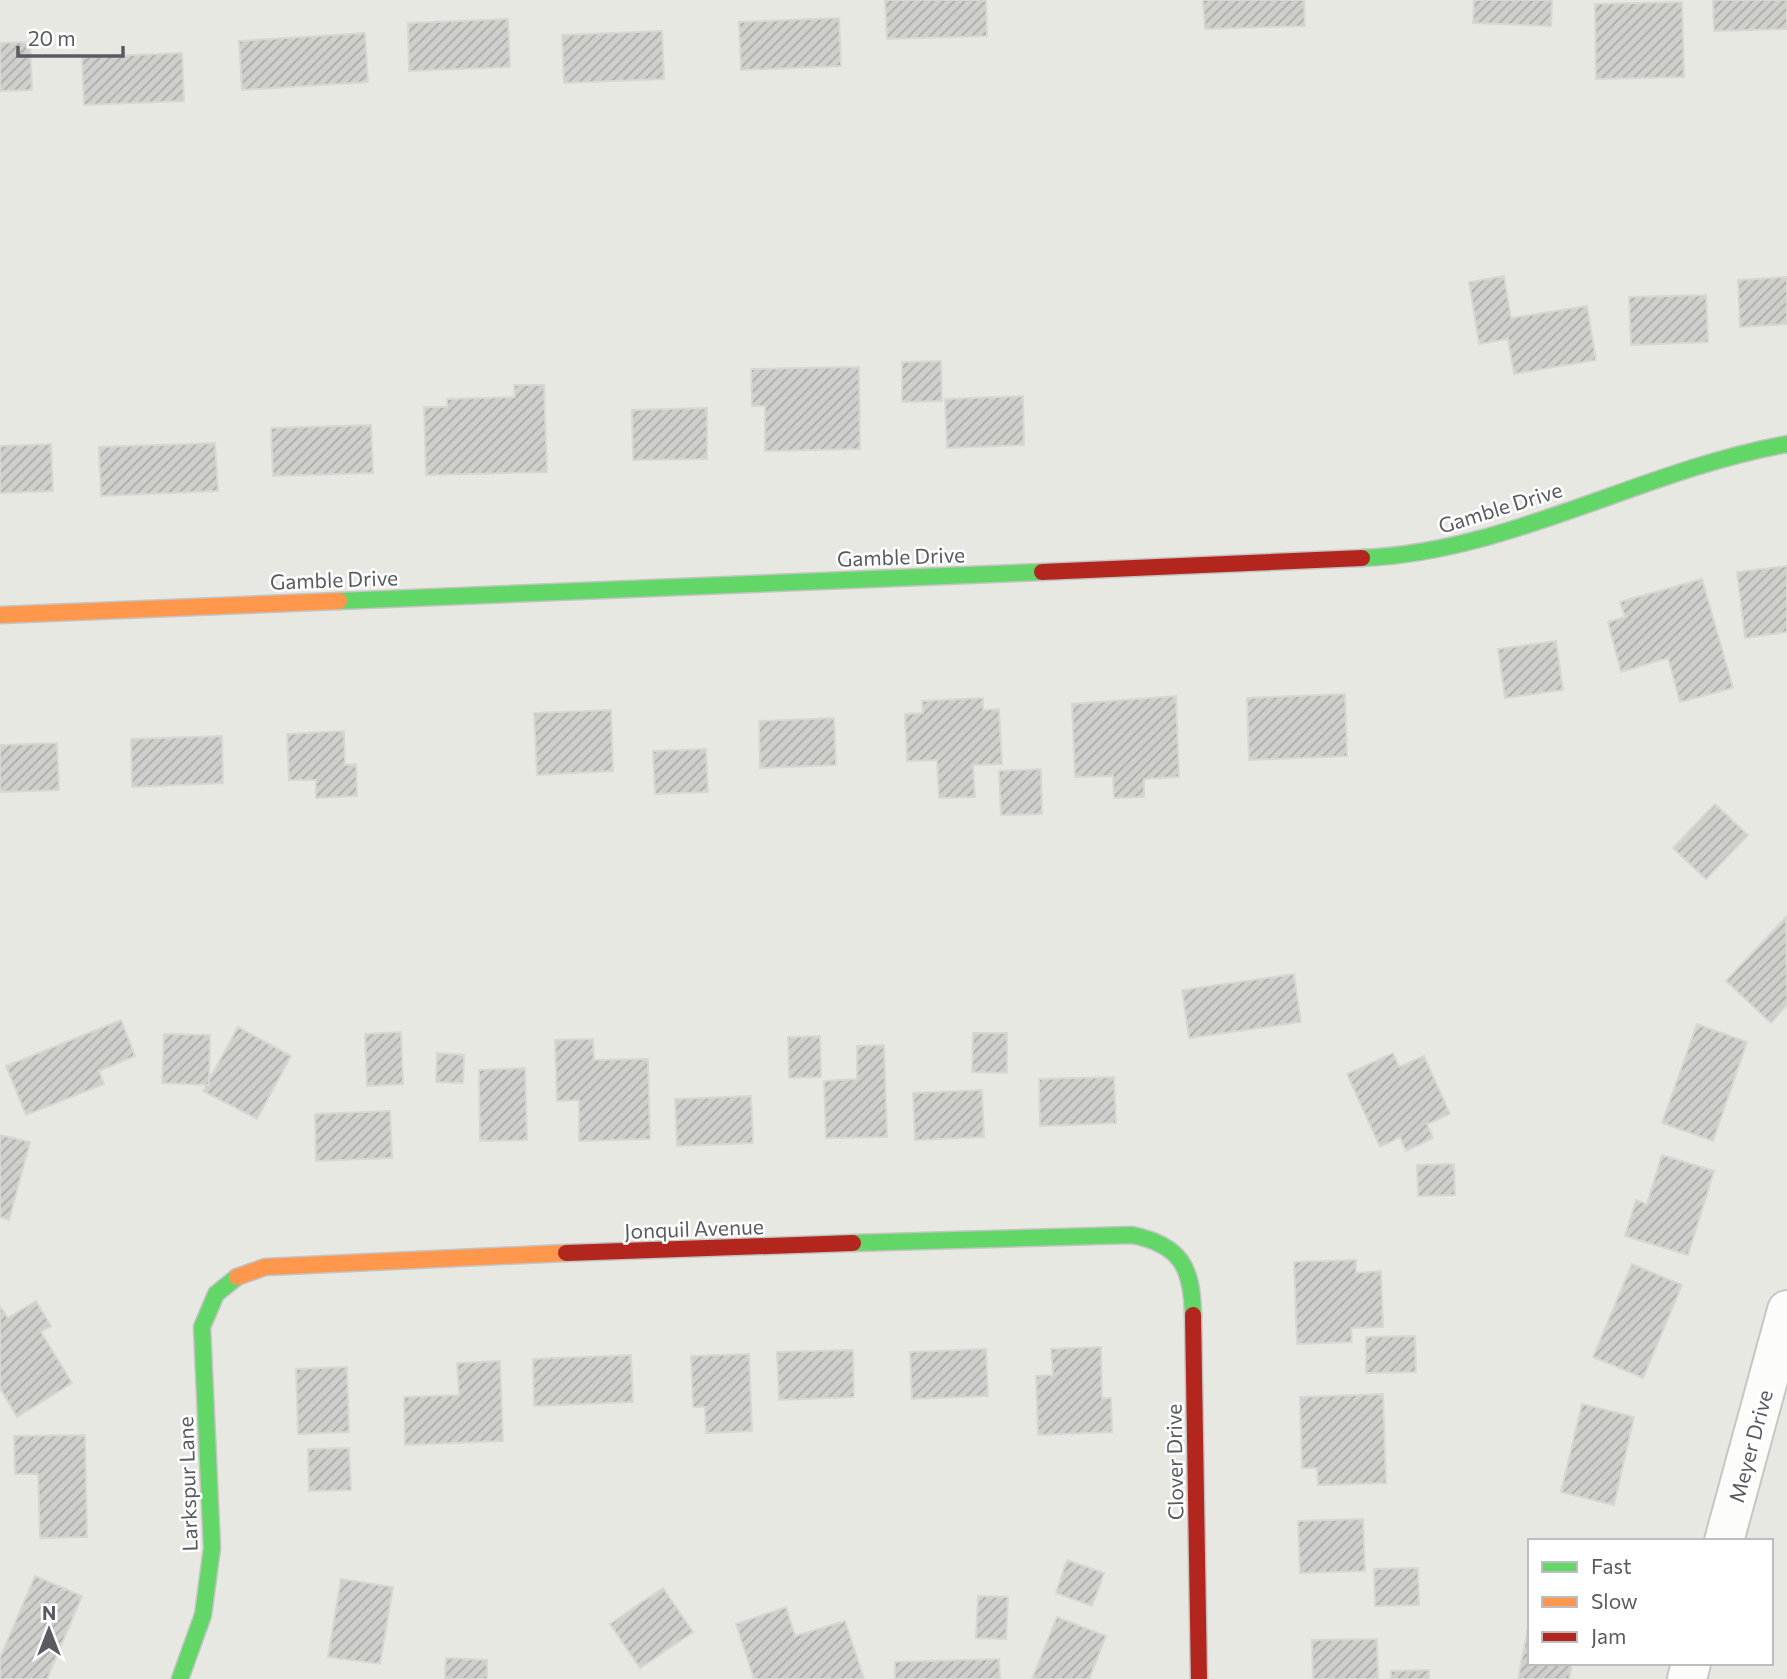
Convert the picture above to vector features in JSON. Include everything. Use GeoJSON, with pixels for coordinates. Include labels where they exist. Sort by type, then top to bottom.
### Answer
{"type":"FeatureCollection","features":[{"type":"Feature","properties":{"kind":"street","name":"Gamble Drive"},"geometry":{"type":"LineString","coordinates":[[0,615],[1390,557],[1483,539],[1684,469],[1740,453],[1787,444]]}},
{"type":"Feature","properties":{"kind":"street","name":"Jonquil Avenue"},"geometry":{"type":"LineString","coordinates":[[220,1288],[245,1271],[265,1267],[422,1258],[1119,1233],[1157,1241],[1172,1251]]}},
{"type":"Feature","properties":{"kind":"street","name":"Clover Drive"},"geometry":{"type":"LineString","coordinates":[[1172,1251],[1189,1272],[1192,1286],[1199,1679]]}},
{"type":"Feature","properties":{"kind":"street","name":"Larkspur Lane"},"geometry":{"type":"LineString","coordinates":[[180,1679],[203,1615],[209,1580],[211,1501],[202,1327],[206,1310],[220,1288]]}},
{"type":"Feature","properties":{"kind":"street","name":"Meyer Drive"},"geometry":{"type":"LineString","coordinates":[[1725,1539],[1787,1310]]}},
{"type":"Feature","properties":{"kind":"building"},"geometry":{"type":"Polygon","coordinates":[[[885,0],[986,0],[987,36],[887,39],[885,0]]]}},
{"type":"Feature","properties":{"kind":"building"},"geometry":{"type":"Polygon","coordinates":[[[1203,0],[1304,0],[1305,26],[1205,29],[1203,0]]]}},
{"type":"Feature","properties":{"kind":"building"},"geometry":{"type":"Polygon","coordinates":[[[1474,0],[1552,0],[1551,26],[1473,23],[1474,0]]]}},
{"type":"Feature","properties":{"kind":"building"},"geometry":{"type":"Polygon","coordinates":[[[1713,0],[1787,0],[1787,29],[1714,31],[1713,0]]]}},
{"type":"Feature","properties":{"kind":"building"},"geometry":{"type":"Polygon","coordinates":[[[1682,2],[1684,77],[1596,79],[1595,4],[1682,2]]]}},
{"type":"Feature","properties":{"kind":"building"},"geometry":{"type":"Polygon","coordinates":[[[839,18],[841,66],[741,70],[739,22],[839,18]]]}},
{"type":"Feature","properties":{"kind":"building"},"geometry":{"type":"Polygon","coordinates":[[[508,19],[510,67],[409,71],[408,23],[508,19]]]}},
{"type":"Feature","properties":{"kind":"building"},"geometry":{"type":"Polygon","coordinates":[[[662,31],[664,79],[564,83],[562,35],[662,31]]]}},
{"type":"Feature","properties":{"kind":"building"},"geometry":{"type":"Polygon","coordinates":[[[365,33],[368,82],[242,90],[239,41],[365,33]]]}},
{"type":"Feature","properties":{"kind":"building"},"geometry":{"type":"Polygon","coordinates":[[[30,42],[32,90],[0,91],[0,43],[30,42]]]}},
{"type":"Feature","properties":{"kind":"building"},"geometry":{"type":"Polygon","coordinates":[[[182,53],[184,101],[84,105],[82,57],[182,53]]]}},
{"type":"Feature","properties":{"kind":"building"},"geometry":{"type":"Polygon","coordinates":[[[1504,276],[1511,318],[1587,306],[1596,360],[1514,374],[1508,339],[1479,344],[1469,282],[1504,276]]]}},
{"type":"Feature","properties":{"kind":"building"},"geometry":{"type":"Polygon","coordinates":[[[1787,277],[1787,324],[1740,327],[1738,280],[1787,277]]]}},
{"type":"Feature","properties":{"kind":"building"},"geometry":{"type":"Polygon","coordinates":[[[1706,295],[1708,342],[1631,345],[1629,297],[1706,295]]]}},
{"type":"Feature","properties":{"kind":"building"},"geometry":{"type":"Polygon","coordinates":[[[941,361],[942,401],[902,402],[902,362],[941,361]]]}},
{"type":"Feature","properties":{"kind":"building"},"geometry":{"type":"Polygon","coordinates":[[[859,367],[860,449],[765,451],[765,406],[752,406],[751,369],[859,367]]]}},
{"type":"Feature","properties":{"kind":"building"},"geometry":{"type":"Polygon","coordinates":[[[514,385],[544,385],[547,472],[426,475],[424,407],[447,407],[447,399],[515,397],[514,385]]]}},
{"type":"Feature","properties":{"kind":"building"},"geometry":{"type":"Polygon","coordinates":[[[1023,396],[1024,445],[947,448],[945,399],[1023,396]]]}},
{"type":"Feature","properties":{"kind":"building"},"geometry":{"type":"Polygon","coordinates":[[[707,408],[707,459],[633,460],[632,410],[707,408]]]}},
{"type":"Feature","properties":{"kind":"building"},"geometry":{"type":"Polygon","coordinates":[[[371,425],[373,473],[273,476],[271,428],[371,425]]]}},
{"type":"Feature","properties":{"kind":"building"},"geometry":{"type":"Polygon","coordinates":[[[215,443],[218,491],[101,496],[99,447],[215,443]]]}},
{"type":"Feature","properties":{"kind":"building"},"geometry":{"type":"Polygon","coordinates":[[[51,444],[53,491],[0,493],[0,446],[51,444]]]}},
{"type":"Feature","properties":{"kind":"building"},"geometry":{"type":"Polygon","coordinates":[[[1787,566],[1787,632],[1745,638],[1737,572],[1787,566]]]}},
{"type":"Feature","properties":{"kind":"building"},"geometry":{"type":"Polygon","coordinates":[[[1702,579],[1733,688],[1680,702],[1668,658],[1621,672],[1608,622],[1625,617],[1620,602],[1702,579]]]}},
{"type":"Feature","properties":{"kind":"building"},"geometry":{"type":"Polygon","coordinates":[[[1556,641],[1563,690],[1505,698],[1498,649],[1556,641]]]}},
{"type":"Feature","properties":{"kind":"building"},"geometry":{"type":"Polygon","coordinates":[[[1345,694],[1347,756],[1249,760],[1247,698],[1345,694]]]}},
{"type":"Feature","properties":{"kind":"building"},"geometry":{"type":"Polygon","coordinates":[[[1176,696],[1179,777],[1144,779],[1144,797],[1114,798],[1113,776],[1075,777],[1072,704],[1176,696]]]}},
{"type":"Feature","properties":{"kind":"building"},"geometry":{"type":"Polygon","coordinates":[[[983,698],[983,710],[999,709],[1002,764],[973,765],[975,797],[939,798],[937,760],[907,761],[905,714],[923,713],[922,701],[983,698]]]}},
{"type":"Feature","properties":{"kind":"building"},"geometry":{"type":"Polygon","coordinates":[[[611,710],[613,771],[537,775],[534,713],[611,710]]]}},
{"type":"Feature","properties":{"kind":"building"},"geometry":{"type":"Polygon","coordinates":[[[834,718],[836,765],[760,768],[759,721],[834,718]]]}},
{"type":"Feature","properties":{"kind":"building"},"geometry":{"type":"Polygon","coordinates":[[[344,731],[345,765],[356,764],[357,796],[316,798],[316,780],[289,780],[287,734],[344,731]]]}},
{"type":"Feature","properties":{"kind":"building"},"geometry":{"type":"Polygon","coordinates":[[[222,736],[223,783],[132,787],[131,739],[222,736]]]}},
{"type":"Feature","properties":{"kind":"building"},"geometry":{"type":"Polygon","coordinates":[[[57,743],[59,790],[0,792],[0,745],[57,743]]]}},
{"type":"Feature","properties":{"kind":"building"},"geometry":{"type":"Polygon","coordinates":[[[706,749],[708,792],[655,794],[653,751],[706,749]]]}},
{"type":"Feature","properties":{"kind":"building"},"geometry":{"type":"Polygon","coordinates":[[[1041,769],[1042,814],[1001,815],[999,771],[1041,769]]]}},
{"type":"Feature","properties":{"kind":"building"},"geometry":{"type":"Polygon","coordinates":[[[1715,804],[1748,835],[1706,879],[1673,848],[1715,804]]]}},
{"type":"Feature","properties":{"kind":"building"},"geometry":{"type":"Polygon","coordinates":[[[1786,917],[1787,1005],[1771,1023],[1726,981],[1786,917]]]}},
{"type":"Feature","properties":{"kind":"building"},"geometry":{"type":"Polygon","coordinates":[[[1294,974],[1301,1022],[1189,1038],[1182,990],[1294,974]]]}},
{"type":"Feature","properties":{"kind":"building"},"geometry":{"type":"Polygon","coordinates":[[[121,1020],[135,1056],[99,1071],[104,1084],[26,1115],[6,1066],[121,1020]]]}},
{"type":"Feature","properties":{"kind":"building"},"geometry":{"type":"Polygon","coordinates":[[[1697,1024],[1747,1042],[1713,1141],[1662,1123],[1697,1024]]]}},
{"type":"Feature","properties":{"kind":"building"},"geometry":{"type":"Polygon","coordinates":[[[238,1027],[291,1056],[257,1119],[203,1091],[238,1027]]]}},
{"type":"Feature","properties":{"kind":"building"},"geometry":{"type":"Polygon","coordinates":[[[401,1032],[403,1084],[367,1086],[365,1034],[401,1032]]]}},
{"type":"Feature","properties":{"kind":"building"},"geometry":{"type":"Polygon","coordinates":[[[973,1033],[1007,1033],[1007,1073],[972,1072],[973,1033]]]}},
{"type":"Feature","properties":{"kind":"building"},"geometry":{"type":"Polygon","coordinates":[[[164,1034],[210,1035],[209,1085],[162,1083],[164,1034]]]}},
{"type":"Feature","properties":{"kind":"building"},"geometry":{"type":"Polygon","coordinates":[[[820,1036],[821,1077],[789,1078],[788,1037],[820,1036]]]}},
{"type":"Feature","properties":{"kind":"building"},"geometry":{"type":"Polygon","coordinates":[[[593,1039],[594,1060],[648,1059],[650,1139],[579,1141],[579,1100],[557,1101],[555,1040],[593,1039]]]}},
{"type":"Feature","properties":{"kind":"building"},"geometry":{"type":"Polygon","coordinates":[[[884,1045],[887,1137],[826,1138],[824,1081],[857,1079],[857,1046],[884,1045]]]}},
{"type":"Feature","properties":{"kind":"building"},"geometry":{"type":"Polygon","coordinates":[[[437,1053],[464,1055],[463,1083],[436,1082],[437,1053]]]}},
{"type":"Feature","properties":{"kind":"building"},"geometry":{"type":"Polygon","coordinates":[[[1393,1053],[1399,1067],[1424,1056],[1450,1114],[1427,1124],[1433,1138],[1406,1151],[1400,1137],[1380,1147],[1347,1074],[1393,1053]]]}},
{"type":"Feature","properties":{"kind":"building"},"geometry":{"type":"Polygon","coordinates":[[[525,1068],[527,1140],[480,1141],[479,1070],[525,1068]]]}},
{"type":"Feature","properties":{"kind":"building"},"geometry":{"type":"Polygon","coordinates":[[[1114,1077],[1116,1123],[1040,1126],[1039,1079],[1114,1077]]]}},
{"type":"Feature","properties":{"kind":"building"},"geometry":{"type":"Polygon","coordinates":[[[982,1090],[984,1137],[915,1140],[913,1093],[982,1090]]]}},
{"type":"Feature","properties":{"kind":"building"},"geometry":{"type":"Polygon","coordinates":[[[751,1096],[753,1143],[677,1146],[675,1099],[751,1096]]]}},
{"type":"Feature","properties":{"kind":"building"},"geometry":{"type":"Polygon","coordinates":[[[390,1111],[392,1158],[316,1161],[315,1114],[390,1111]]]}},
{"type":"Feature","properties":{"kind":"building"},"geometry":{"type":"Polygon","coordinates":[[[0,1135],[30,1142],[9,1220],[0,1217],[0,1135]]]}},
{"type":"Feature","properties":{"kind":"building"},"geometry":{"type":"Polygon","coordinates":[[[1662,1155],[1714,1171],[1688,1255],[1625,1236],[1636,1200],[1647,1204],[1662,1155]]]}},
{"type":"Feature","properties":{"kind":"building"},"geometry":{"type":"Polygon","coordinates":[[[1454,1164],[1455,1195],[1418,1196],[1417,1165],[1454,1164]]]}},
{"type":"Feature","properties":{"kind":"building"},"geometry":{"type":"Polygon","coordinates":[[[1356,1260],[1356,1273],[1381,1271],[1383,1327],[1351,1328],[1352,1342],[1297,1344],[1294,1262],[1356,1260]]]}},
{"type":"Feature","properties":{"kind":"building"},"geometry":{"type":"Polygon","coordinates":[[[1632,1264],[1682,1285],[1643,1378],[1593,1357],[1632,1264]]]}},
{"type":"Feature","properties":{"kind":"building"},"geometry":{"type":"Polygon","coordinates":[[[36,1301],[51,1326],[41,1332],[72,1383],[17,1417],[0,1388],[0,1306],[8,1318],[36,1301]]]}},
{"type":"Feature","properties":{"kind":"building"},"geometry":{"type":"Polygon","coordinates":[[[1415,1336],[1416,1372],[1366,1373],[1366,1337],[1415,1336]]]}},
{"type":"Feature","properties":{"kind":"building"},"geometry":{"type":"Polygon","coordinates":[[[1101,1347],[1102,1398],[1111,1398],[1112,1432],[1038,1435],[1036,1376],[1053,1375],[1051,1349],[1101,1347]]]}},
{"type":"Feature","properties":{"kind":"building"},"geometry":{"type":"Polygon","coordinates":[[[986,1349],[988,1396],[912,1399],[910,1352],[986,1349]]]}},
{"type":"Feature","properties":{"kind":"building"},"geometry":{"type":"Polygon","coordinates":[[[853,1350],[854,1397],[779,1400],[777,1352],[853,1350]]]}},
{"type":"Feature","properties":{"kind":"building"},"geometry":{"type":"Polygon","coordinates":[[[749,1354],[752,1431],[706,1433],[705,1407],[693,1407],[691,1356],[749,1354]]]}},
{"type":"Feature","properties":{"kind":"building"},"geometry":{"type":"Polygon","coordinates":[[[631,1355],[633,1402],[534,1406],[533,1359],[631,1355]]]}},
{"type":"Feature","properties":{"kind":"building"},"geometry":{"type":"Polygon","coordinates":[[[500,1361],[503,1441],[405,1445],[404,1397],[459,1395],[457,1363],[500,1361]]]}},
{"type":"Feature","properties":{"kind":"building"},"geometry":{"type":"Polygon","coordinates":[[[347,1367],[349,1432],[298,1434],[296,1369],[347,1367]]]}},
{"type":"Feature","properties":{"kind":"building"},"geometry":{"type":"Polygon","coordinates":[[[1383,1394],[1386,1483],[1318,1485],[1317,1468],[1302,1468],[1300,1397],[1383,1394]]]}},
{"type":"Feature","properties":{"kind":"building"},"geometry":{"type":"Polygon","coordinates":[[[1582,1404],[1634,1417],[1614,1505],[1561,1492],[1582,1404]]]}},
{"type":"Feature","properties":{"kind":"building"},"geometry":{"type":"Polygon","coordinates":[[[85,1435],[87,1537],[40,1538],[38,1474],[15,1474],[14,1436],[85,1435]]]}},
{"type":"Feature","properties":{"kind":"building"},"geometry":{"type":"Polygon","coordinates":[[[349,1448],[351,1490],[309,1491],[308,1449],[349,1448]]]}},
{"type":"Feature","properties":{"kind":"building"},"geometry":{"type":"Polygon","coordinates":[[[1363,1519],[1365,1571],[1300,1573],[1298,1521],[1363,1519]]]}},
{"type":"Feature","properties":{"kind":"building"},"geometry":{"type":"Polygon","coordinates":[[[1067,1560],[1104,1573],[1092,1606],[1056,1593],[1067,1560]]]}},
{"type":"Feature","properties":{"kind":"building"},"geometry":{"type":"Polygon","coordinates":[[[1418,1568],[1419,1605],[1375,1606],[1374,1569],[1418,1568]]]}},
{"type":"Feature","properties":{"kind":"building"},"geometry":{"type":"Polygon","coordinates":[[[35,1576],[82,1596],[47,1679],[0,1679],[0,1658],[35,1576]]]}},
{"type":"Feature","properties":{"kind":"building"},"geometry":{"type":"Polygon","coordinates":[[[341,1579],[393,1587],[380,1664],[328,1657],[341,1579]]]}},
{"type":"Feature","properties":{"kind":"building"},"geometry":{"type":"Polygon","coordinates":[[[663,1588],[693,1632],[640,1668],[610,1624],[663,1588]]]}},
{"type":"Feature","properties":{"kind":"building"},"geometry":{"type":"Polygon","coordinates":[[[978,1596],[1008,1597],[1006,1639],[976,1638],[978,1596]]]}},
{"type":"Feature","properties":{"kind":"building"},"geometry":{"type":"Polygon","coordinates":[[[786,1607],[795,1636],[845,1621],[864,1679],[754,1679],[736,1624],[786,1607]]]}},
{"type":"Feature","properties":{"kind":"building"},"geometry":{"type":"Polygon","coordinates":[[[1057,1617],[1106,1636],[1089,1679],[1032,1679],[1057,1617]]]}},
{"type":"Feature","properties":{"kind":"building"},"geometry":{"type":"Polygon","coordinates":[[[1528,1627],[1528,1665],[1572,1665],[1569,1679],[1518,1679],[1528,1627]]]}},
{"type":"Feature","properties":{"kind":"building"},"geometry":{"type":"Polygon","coordinates":[[[1377,1639],[1378,1679],[1313,1679],[1312,1640],[1377,1639]]]}},
{"type":"Feature","properties":{"kind":"building"},"geometry":{"type":"Polygon","coordinates":[[[446,1658],[487,1660],[487,1679],[445,1679],[446,1658]]]}},
{"type":"Feature","properties":{"kind":"building"},"geometry":{"type":"Polygon","coordinates":[[[999,1659],[1000,1679],[895,1679],[895,1662],[999,1659]]]}},
{"type":"Feature","properties":{"kind":"building"},"geometry":{"type":"Polygon","coordinates":[[[1429,1670],[1429,1679],[1391,1679],[1391,1671],[1429,1670]]]}},
{"type":"Feature","properties":{"kind":"traffic: fast"},"geometry":{"type":"LineString","coordinates":[[1362,558],[1417,552],[1470,541],[1523,526],[1680,472],[1787,444]]}},
{"type":"Feature","properties":{"kind":"traffic: fast"},"geometry":{"type":"LineString","coordinates":[[339,601],[1042,572]]}},
{"type":"Feature","properties":{"kind":"traffic: fast"},"geometry":{"type":"LineString","coordinates":[[853,1243],[1132,1235],[1162,1245],[1180,1261],[1190,1284],[1193,1315]]}},
{"type":"Feature","properties":{"kind":"traffic: fast"},"geometry":{"type":"LineString","coordinates":[[180,1679],[203,1615],[212,1548],[202,1327],[216,1294],[237,1277]]}},
{"type":"Feature","properties":{"kind":"traffic: slow"},"geometry":{"type":"LineString","coordinates":[[0,615],[339,601]]}},
{"type":"Feature","properties":{"kind":"traffic: slow"},"geometry":{"type":"LineString","coordinates":[[237,1277],[265,1267],[566,1253]]}},
{"type":"Feature","properties":{"kind":"traffic: jam"},"geometry":{"type":"LineString","coordinates":[[1042,572],[1362,558]]}},
{"type":"Feature","properties":{"kind":"traffic: jam"},"geometry":{"type":"LineString","coordinates":[[566,1253],[853,1243]]}},
{"type":"Feature","properties":{"kind":"traffic: jam"},"geometry":{"type":"LineString","coordinates":[[1193,1315],[1199,1679]]}}]}
